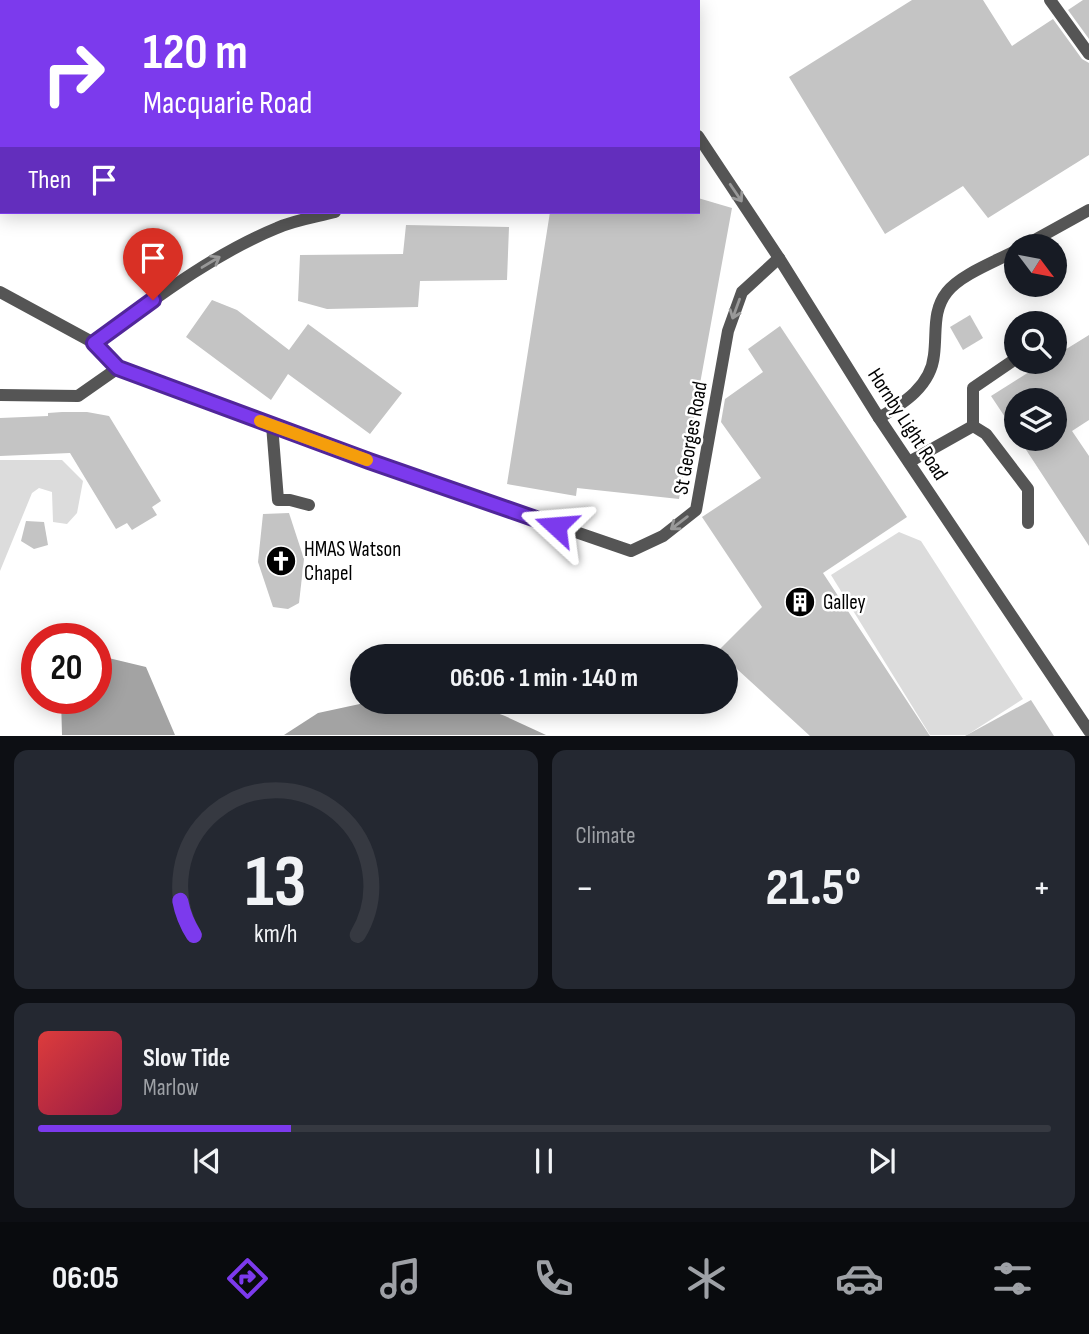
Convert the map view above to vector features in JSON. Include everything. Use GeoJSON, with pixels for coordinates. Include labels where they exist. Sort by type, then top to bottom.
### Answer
{"type":"FeatureCollection","features":[{"type":"Feature","properties":{"kind":"lane"},"geometry":{"type":"LineString","coordinates":[[1050,0],[1089,54]]}},
{"type":"Feature","properties":{"kind":"lane","name":"Hornby Light Road"},"geometry":{"type":"LineString","coordinates":[[700,139],[880,418],[1089,731]]}},
{"type":"Feature","properties":{"kind":"lane"},"geometry":{"type":"LineString","coordinates":[[1046,234],[1089,210]]}},
{"type":"Feature","properties":{"kind":"lane"},"geometry":{"type":"LineString","coordinates":[[94,343],[214,260],[278,227],[327,214]]}},
{"type":"Feature","properties":{"kind":"lane"},"geometry":{"type":"LineString","coordinates":[[880,418],[906,401],[925,380],[932,367],[936,317],[940,303],[948,291],[958,282],[1004,257]]}},
{"type":"Feature","properties":{"kind":"lane","name":"St Georges Road"},"geometry":{"type":"LineString","coordinates":[[0,292],[94,343],[118,368],[631,551],[663,536],[696,510],[728,331],[742,292],[779,258]]}},
{"type":"Feature","properties":{"kind":"lane"},"geometry":{"type":"LineString","coordinates":[[973,426],[973,388],[1004,367]]}},
{"type":"Feature","properties":{"kind":"lane"},"geometry":{"type":"LineString","coordinates":[[0,395],[78,396],[118,368]]}},
{"type":"Feature","properties":{"kind":"lane"},"geometry":{"type":"LineString","coordinates":[[272,425],[278,500],[309,505]]}},
{"type":"Feature","properties":{"kind":"lane"},"geometry":{"type":"LineString","coordinates":[[909,462],[973,426]]}},
{"type":"Feature","properties":{"kind":"lane"},"geometry":{"type":"LineString","coordinates":[[973,426],[986,434],[1027,489],[1028,523]]}},
{"type":"Feature","properties":{"kind":"shaded area"},"geometry":{"type":"Polygon","coordinates":[[[0,460],[62,460],[83,481],[77,513],[67,524],[53,522],[52,492],[39,488],[32,493],[0,571],[0,460]]]}},
{"type":"Feature","properties":{"kind":"shaded area"},"geometry":{"type":"Polygon","coordinates":[[[899,532],[921,541],[1023,699],[967,735],[930,735],[831,575],[899,532]]]}},
{"type":"Feature","properties":{"kind":"shaded area"},"geometry":{"type":"Polygon","coordinates":[[[112,659],[146,667],[175,735],[62,735],[61,714],[112,714],[112,659]]]}},
{"type":"Feature","properties":{"kind":"shaded area"},"geometry":{"type":"Polygon","coordinates":[[[350,706],[350,714],[500,714],[546,735],[284,735],[318,713],[350,706]]]}},
{"type":"Feature","properties":{"kind":"building"},"geometry":{"type":"Polygon","coordinates":[[[912,0],[983,0],[1012,46],[1053,19],[1082,59],[1089,63],[1089,155],[988,218],[963,186],[885,234],[789,77],[912,0]]]}},
{"type":"Feature","properties":{"kind":"building"},"geometry":{"type":"Polygon","coordinates":[[[1083,0],[1089,0],[1089,39],[1068,10],[1083,0]]]}},
{"type":"Feature","properties":{"kind":"building"},"geometry":{"type":"Polygon","coordinates":[[[700,199],[732,208],[679,499],[577,488],[576,496],[507,484],[550,214],[700,214],[700,199]]]}},
{"type":"Feature","properties":{"kind":"building"},"geometry":{"type":"Polygon","coordinates":[[[406,225],[509,227],[507,280],[420,281],[418,307],[327,309],[298,301],[300,255],[403,254],[406,225]]]}},
{"type":"Feature","properties":{"kind":"building"},"geometry":{"type":"Polygon","coordinates":[[[212,300],[237,310],[289,350],[308,324],[402,393],[370,434],[288,374],[271,400],[186,337],[212,300]]]}},
{"type":"Feature","properties":{"kind":"building"},"geometry":{"type":"Polygon","coordinates":[[[970,315],[983,338],[963,350],[950,327],[970,315]]]}},
{"type":"Feature","properties":{"kind":"building"},"geometry":{"type":"Polygon","coordinates":[[[780,326],[907,517],[823,573],[930,736],[810,736],[738,670],[738,644],[725,644],[762,607],[702,517],[761,478],[721,422],[725,399],[763,372],[748,349],[780,326]]]}},
{"type":"Feature","properties":{"kind":"building"},"geometry":{"type":"Polygon","coordinates":[[[1089,335],[1089,420],[1072,431],[1089,456],[1089,546],[1027,451],[1067,451],[1067,388],[1004,388],[1004,416],[991,396],[1026,374],[1067,374],[1067,349],[1089,335]]]}},
{"type":"Feature","properties":{"kind":"building"},"geometry":{"type":"Polygon","coordinates":[[[87,412],[109,416],[161,501],[152,507],[157,515],[132,530],[127,523],[116,529],[70,453],[0,456],[0,418],[48,416],[48,413],[87,412]]]}},
{"type":"Feature","properties":{"kind":"building","name":"HMAS Watson Chapel"},"geometry":{"type":"Polygon","coordinates":[[[289,513],[304,559],[299,603],[288,609],[273,607],[258,562],[263,514],[289,513]]]}},
{"type":"Feature","properties":{"kind":"building"},"geometry":{"type":"Polygon","coordinates":[[[26,521],[44,522],[48,545],[34,549],[21,541],[26,521]]]}},
{"type":"Feature","properties":{"kind":"building"},"geometry":{"type":"Polygon","coordinates":[[[1031,700],[1054,736],[965,736],[1031,700]]]}},
{"type":"Feature","properties":{"kind":"slow traffic"},"geometry":{"type":"LineString","coordinates":[[260,421],[367,460]]}},
{"type":"Feature","properties":{"kind":"place","name":"HMAS Watson Chapel"},"geometry":{"type":"Point","coordinates":[281,561]}},
{"type":"Feature","properties":{"kind":"place","name":"Galley"},"geometry":{"type":"Point","coordinates":[800,602]}},
{"type":"Feature","properties":{"kind":"route"},"geometry":{"type":"LineString","coordinates":[[153,300],[94,343],[118,368],[369,461],[556,526]]}}]}
